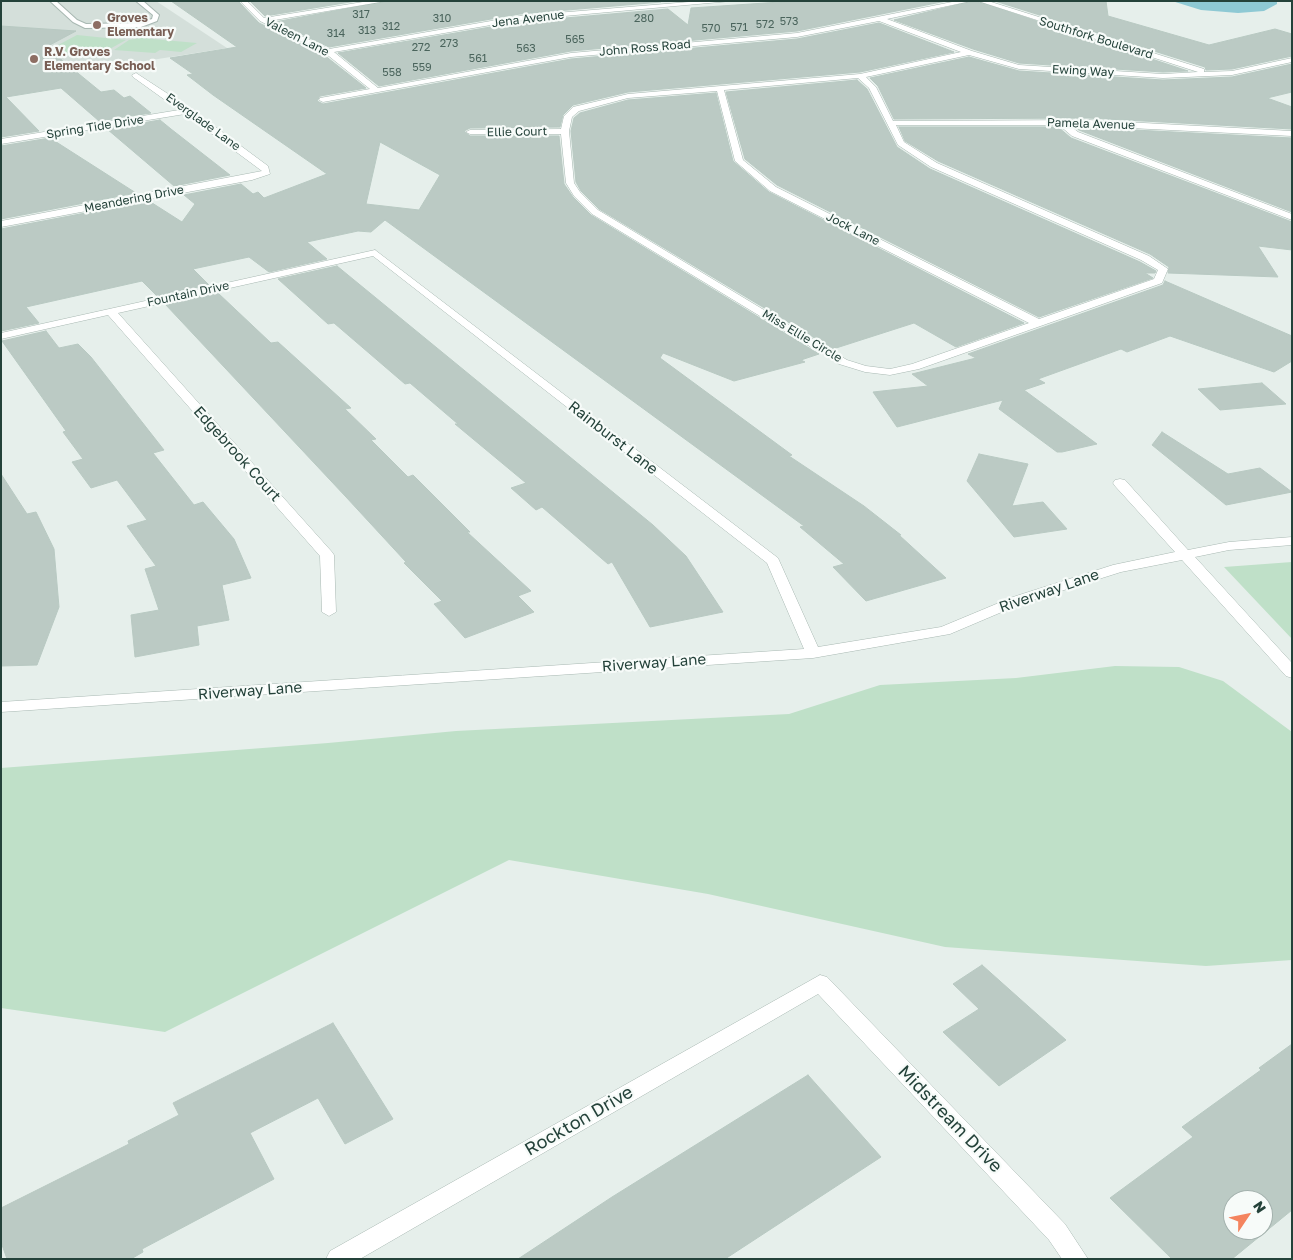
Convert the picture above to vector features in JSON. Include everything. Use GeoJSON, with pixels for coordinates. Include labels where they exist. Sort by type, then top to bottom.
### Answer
{"type":"FeatureCollection","features":[{"type":"Feature","properties":{"kind":"street","name":"Valeen Lane"},"geometry":{"type":"LineString","coordinates":[[243,1],[262,20],[328,51],[376,90]]}},
{"type":"Feature","properties":{"kind":"street"},"geometry":{"type":"LineString","coordinates":[[262,20],[383,1]]}},
{"type":"Feature","properties":{"kind":"street","name":"Jena Avenue"},"geometry":{"type":"LineString","coordinates":[[328,51],[520,18],[728,1]]}},
{"type":"Feature","properties":{"kind":"street","name":"John Ross Road"},"geometry":{"type":"LineString","coordinates":[[323,100],[571,54],[797,35],[968,1]]}},
{"type":"Feature","properties":{"kind":"street","name":"Southfork Boulevard"},"geometry":{"type":"LineString","coordinates":[[981,1],[1211,74]]}},
{"type":"Feature","properties":{"kind":"street","name":"Ewing Way"},"geometry":{"type":"LineString","coordinates":[[880,19],[969,53],[1019,67],[1163,76],[1232,73],[1292,60]]}},
{"type":"Feature","properties":{"kind":"street","name":"Miss Ellie Circle"},"geometry":{"type":"LineString","coordinates":[[860,76],[872,87],[901,143],[934,165],[1145,258],[1163,268],[1158,281],[907,368],[890,372],[865,369],[843,362],[595,212],[577,194],[570,183],[565,131],[568,116],[576,108],[628,96],[860,76],[969,53]]}},
{"type":"Feature","properties":{"kind":"street","name":"Everglade Lane"},"geometry":{"type":"LineString","coordinates":[[136,75],[265,168],[267,172]]}},
{"type":"Feature","properties":{"kind":"street","name":"Jock Lane"},"geometry":{"type":"LineString","coordinates":[[720,88],[739,160],[773,189],[1038,323]]}},
{"type":"Feature","properties":{"kind":"street","name":"Spring Tide Drive"},"geometry":{"type":"LineString","coordinates":[[1,142],[188,111]]}},
{"type":"Feature","properties":{"kind":"street"},"geometry":{"type":"LineString","coordinates":[[1062,122],[1075,134],[1292,217]]}},
{"type":"Feature","properties":{"kind":"street","name":"Pamela Avenue"},"geometry":{"type":"LineString","coordinates":[[891,123],[1062,122],[1292,134]]}},
{"type":"Feature","properties":{"kind":"street","name":"Ellie Court"},"geometry":{"type":"LineString","coordinates":[[470,132],[565,131]]}},
{"type":"Feature","properties":{"kind":"street","name":"Meandering Drive"},"geometry":{"type":"LineString","coordinates":[[1,224],[242,179],[267,172]]}},
{"type":"Feature","properties":{"kind":"street","name":"Fountain Drive"},"geometry":{"type":"LineString","coordinates":[[1,336],[374,252]]}},
{"type":"Feature","properties":{"kind":"street","name":"Rainburst Lane"},"geometry":{"type":"LineString","coordinates":[[374,252],[773,561],[813,653]]}},
{"type":"Feature","properties":{"kind":"street","name":"Edgebrook Court"},"geometry":{"type":"LineString","coordinates":[[110,311],[327,555],[329,612]]}},
{"type":"Feature","properties":{"kind":"street"},"geometry":{"type":"LineString","coordinates":[[1120,483],[1292,673]]}},
{"type":"Feature","properties":{"kind":"street","name":"Riverway Lane"},"geometry":{"type":"LineString","coordinates":[[1,707],[813,653],[945,631],[1018,600],[1118,568],[1229,546],[1292,541]]}},
{"type":"Feature","properties":{"kind":"street","name":"Rockton Drive"},"geometry":{"type":"LineString","coordinates":[[338,1259],[820,983]]}},
{"type":"Feature","properties":{"kind":"street","name":"Midstream Drive"},"geometry":{"type":"LineString","coordinates":[[820,983],[1057,1232],[1076,1259]]}},
{"type":"Feature","properties":{"kind":"lane"},"geometry":{"type":"LineString","coordinates":[[54,1],[76,21],[85,26],[106,27],[141,25],[154,20],[156,15],[139,1]]}},
{"type":"Feature","properties":{"kind":"shaded area","name":"Groves Elementary"},"geometry":{"type":"Polygon","coordinates":[[[1,1],[156,1],[227,48],[1,84],[1,1]]]}},
{"type":"Feature","properties":{"kind":"green space"},"geometry":{"type":"Polygon","coordinates":[[[77,35],[126,40],[97,56],[45,52],[77,35]]]}},
{"type":"Feature","properties":{"kind":"green space"},"geometry":{"type":"Polygon","coordinates":[[[141,38],[197,43],[181,52],[160,50],[155,53],[114,50],[129,40],[141,38]]]}},
{"type":"Feature","properties":{"kind":"green space"},"geometry":{"type":"Polygon","coordinates":[[[1292,562],[1292,639],[1224,567],[1292,562]]]}},
{"type":"Feature","properties":{"kind":"green space"},"geometry":{"type":"Polygon","coordinates":[[[1115,666],[1179,667],[1223,681],[1292,732],[1292,960],[1206,966],[945,947],[708,894],[509,860],[165,1032],[1,1008],[1,768],[328,743],[456,731],[789,714],[880,685],[1016,678],[1115,666]]]}},
{"type":"Feature","properties":{"kind":"water"},"geometry":{"type":"Polygon","coordinates":[[[1172,1],[1277,1],[1277,4],[1264,11],[1238,13],[1201,10],[1172,1]]]}},
{"type":"Feature","properties":{"kind":"building"},"geometry":{"type":"Polygon","coordinates":[[[171,1],[238,1],[259,23],[324,55],[366,88],[320,96],[317,101],[323,104],[571,59],[797,39],[879,23],[954,52],[860,72],[628,92],[573,105],[563,115],[560,127],[470,128],[464,131],[470,136],[559,136],[564,184],[573,197],[591,215],[819,354],[801,360],[805,362],[734,381],[663,353],[660,358],[792,455],[789,456],[864,506],[901,535],[899,535],[946,578],[866,601],[833,567],[844,564],[800,527],[804,526],[385,220],[371,232],[358,231],[307,242],[327,259],[269,272],[249,257],[193,269],[209,285],[157,296],[142,281],[26,307],[39,323],[1,331],[1,229],[149,201],[182,222],[195,204],[184,195],[241,184],[253,194],[258,192],[264,198],[327,174],[213,95],[187,75],[193,74],[170,58],[237,47],[171,1]],[[380,142],[366,204],[419,210],[440,175],[380,142]]]}},
{"type":"Feature","properties":{"kind":"building"},"geometry":{"type":"Polygon","coordinates":[[[250,1],[356,1],[265,16],[250,1]]]}},
{"type":"Feature","properties":{"kind":"building"},"geometry":{"type":"Polygon","coordinates":[[[388,1],[661,2],[520,14],[329,47],[275,22],[388,1]]]}},
{"type":"Feature","properties":{"kind":"building"},"geometry":{"type":"Polygon","coordinates":[[[795,1],[946,1],[797,31],[571,51],[379,86],[338,53],[520,22],[668,9],[688,25],[691,8],[795,1]]]}},
{"type":"Feature","properties":{"kind":"building"},"geometry":{"type":"Polygon","coordinates":[[[973,1],[1188,71],[1163,72],[1019,63],[973,49],[894,20],[973,1]]]}},
{"type":"Feature","properties":{"kind":"building"},"geometry":{"type":"Polygon","coordinates":[[[995,1],[1106,1],[1108,16],[1209,45],[1275,29],[1292,34],[1292,56],[1232,69],[1206,70],[1205,67],[995,1]]]}},
{"type":"Feature","properties":{"kind":"building"},"geometry":{"type":"Polygon","coordinates":[[[1,26],[76,31],[46,47],[101,92],[114,90],[124,98],[130,96],[151,113],[99,121],[61,88],[6,97],[39,131],[1,137],[1,26]]]}},
{"type":"Feature","properties":{"kind":"building"},"geometry":{"type":"Polygon","coordinates":[[[969,57],[1019,71],[1163,80],[1232,77],[1292,64],[1292,92],[1267,98],[1292,107],[1292,129],[1088,118],[894,119],[878,86],[870,78],[969,57]]]}},
{"type":"Feature","properties":{"kind":"building"},"geometry":{"type":"Polygon","coordinates":[[[857,80],[867,89],[897,147],[930,169],[1140,262],[1156,271],[1155,273],[1145,273],[1153,278],[1039,317],[777,185],[745,159],[726,92],[857,80]]]}},
{"type":"Feature","properties":{"kind":"building"},"geometry":{"type":"Polygon","coordinates":[[[716,93],[733,161],[769,192],[1024,323],[956,347],[914,323],[833,349],[599,209],[581,191],[576,182],[571,131],[574,118],[580,113],[628,100],[716,93]]]}},
{"type":"Feature","properties":{"kind":"building"},"geometry":{"type":"Polygon","coordinates":[[[160,120],[230,175],[174,186],[107,129],[160,120]]]}},
{"type":"Feature","properties":{"kind":"building"},"geometry":{"type":"Polygon","coordinates":[[[899,127],[1058,127],[1071,138],[1292,222],[1292,250],[1258,246],[1278,277],[1168,273],[1169,267],[1150,254],[938,161],[905,141],[899,127]]]}},
{"type":"Feature","properties":{"kind":"building"},"geometry":{"type":"Polygon","coordinates":[[[1075,127],[1292,138],[1292,212],[1079,130],[1075,127]]]}},
{"type":"Feature","properties":{"kind":"building"},"geometry":{"type":"Polygon","coordinates":[[[50,138],[136,193],[1,219],[1,146],[50,138]]]}},
{"type":"Feature","properties":{"kind":"building"},"geometry":{"type":"Polygon","coordinates":[[[337,266],[653,525],[686,556],[723,612],[650,627],[612,562],[608,564],[542,507],[536,510],[511,488],[526,483],[455,424],[458,424],[410,383],[405,384],[334,323],[328,324],[278,279],[337,266]]]}},
{"type":"Feature","properties":{"kind":"building"},"geometry":{"type":"Polygon","coordinates":[[[1165,281],[1292,336],[1292,361],[1274,372],[1170,336],[1127,352],[1121,349],[1038,379],[1045,383],[1024,390],[1097,444],[1062,452],[1057,452],[999,409],[1003,400],[897,427],[873,392],[928,386],[912,374],[976,358],[968,354],[1163,285],[1165,281]]]}},
{"type":"Feature","properties":{"kind":"building"},"geometry":{"type":"Polygon","coordinates":[[[218,293],[271,343],[278,342],[351,408],[345,409],[376,439],[371,440],[408,477],[413,475],[470,532],[467,532],[531,591],[518,596],[534,612],[465,638],[434,604],[442,601],[404,563],[406,562],[165,304],[218,293]]]}},
{"type":"Feature","properties":{"kind":"building"},"geometry":{"type":"Polygon","coordinates":[[[46,331],[59,348],[78,344],[91,357],[164,450],[153,453],[194,505],[203,502],[234,539],[251,578],[222,585],[229,620],[197,626],[199,645],[135,657],[131,615],[159,610],[145,569],[156,566],[127,526],[147,520],[117,480],[91,488],[72,462],[83,459],[63,432],[66,431],[2,341],[46,331]]]}},
{"type":"Feature","properties":{"kind":"building"},"geometry":{"type":"Polygon","coordinates":[[[1262,383],[1286,404],[1220,410],[1198,389],[1262,383]]]}},
{"type":"Feature","properties":{"kind":"building"},"geometry":{"type":"Polygon","coordinates":[[[1162,432],[1228,474],[1260,468],[1292,492],[1226,505],[1152,445],[1162,432]]]}},
{"type":"Feature","properties":{"kind":"building"},"geometry":{"type":"Polygon","coordinates":[[[979,454],[1028,464],[1012,506],[1043,502],[1067,529],[1014,537],[967,481],[979,454]]]}},
{"type":"Feature","properties":{"kind":"building"},"geometry":{"type":"Polygon","coordinates":[[[1,474],[27,514],[36,512],[54,549],[59,607],[37,665],[1,666],[1,474]]]}},
{"type":"Feature","properties":{"kind":"building"},"geometry":{"type":"Polygon","coordinates":[[[982,965],[1066,1040],[999,1086],[943,1032],[979,1009],[953,984],[982,965]]]}},
{"type":"Feature","properties":{"kind":"building"},"geometry":{"type":"Polygon","coordinates":[[[333,1023],[393,1119],[345,1144],[318,1098],[250,1133],[274,1179],[142,1249],[143,1252],[131,1259],[7,1259],[1,1242],[1,1208],[129,1144],[128,1141],[179,1115],[173,1103],[333,1023]]]}},
{"type":"Feature","properties":{"kind":"building"},"geometry":{"type":"Polygon","coordinates":[[[1292,1044],[1292,1210],[1273,1226],[1273,1190],[1223,1190],[1223,1240],[1255,1240],[1232,1259],[1172,1259],[1110,1198],[1193,1137],[1182,1127],[1261,1070],[1259,1068],[1292,1044]]]}},
{"type":"Feature","properties":{"kind":"building"},"geometry":{"type":"Polygon","coordinates":[[[808,1075],[881,1157],[725,1259],[518,1259],[612,1197],[808,1075]]]}},
{"type":"Feature","properties":{"kind":"place","name":"Groves Elementary"},"geometry":{"type":"Point","coordinates":[97,25]}},
{"type":"Feature","properties":{"kind":"place","name":"R.V. Groves Elementary School"},"geometry":{"type":"Point","coordinates":[34,59]}}]}
